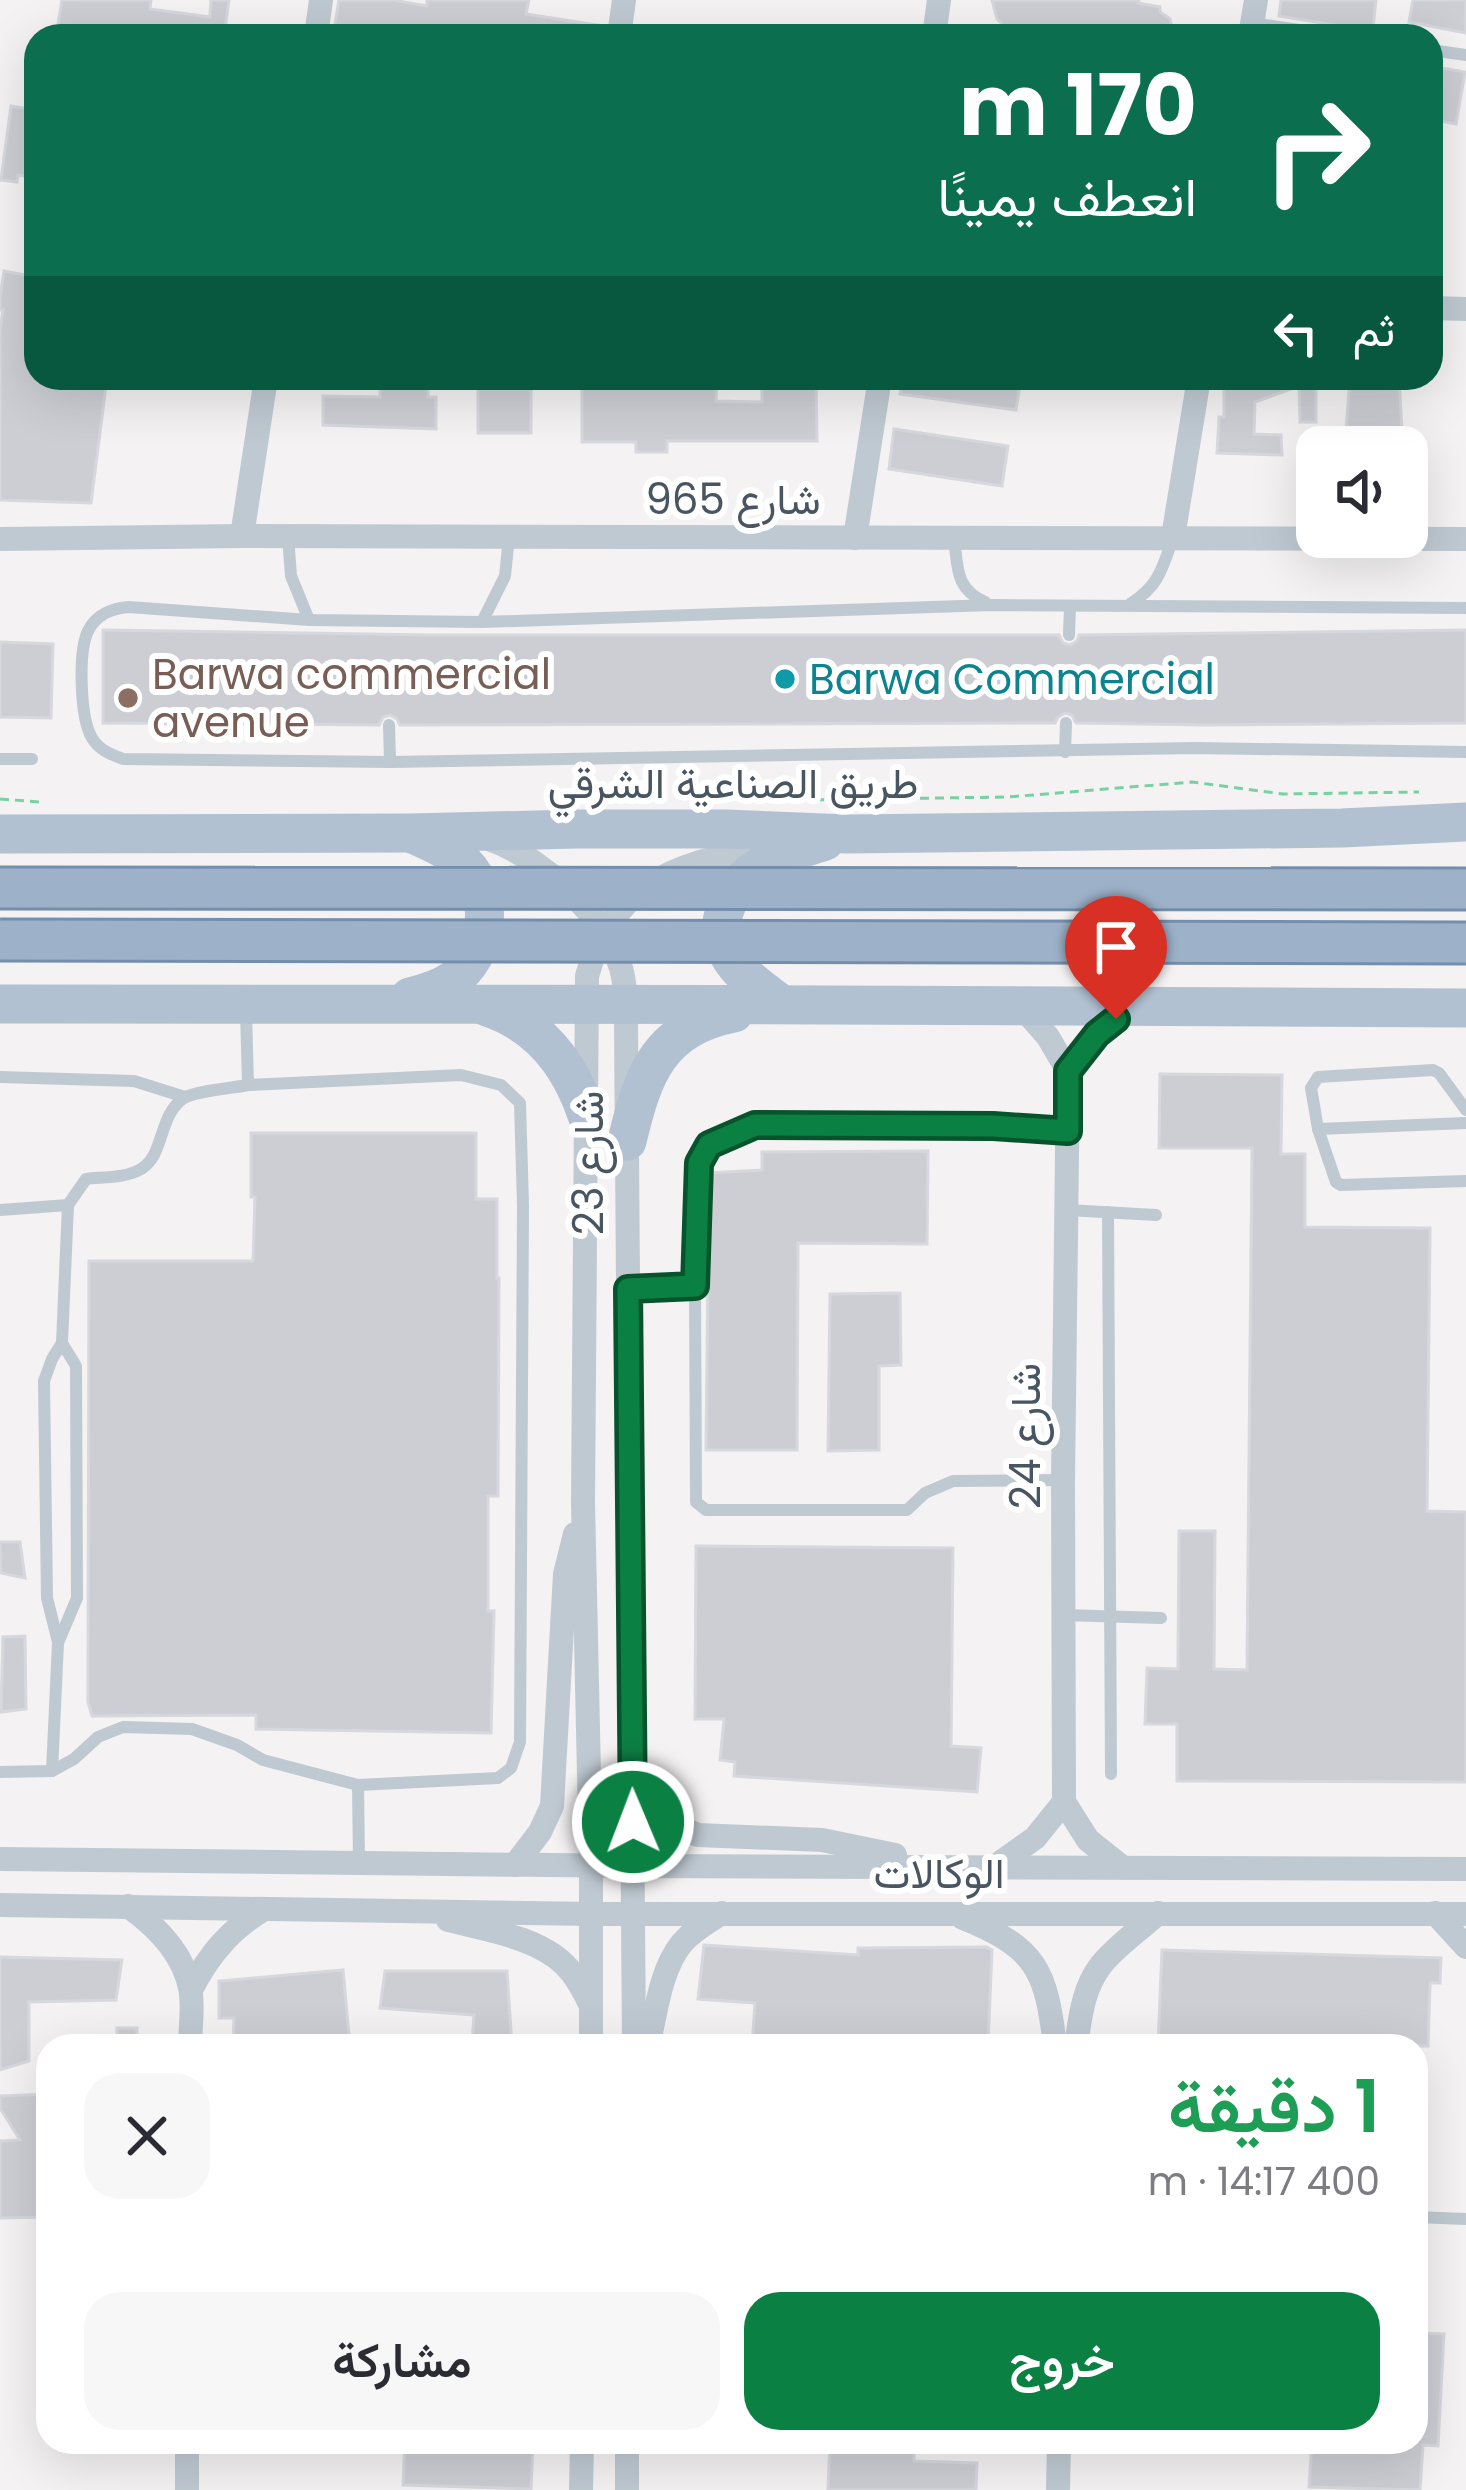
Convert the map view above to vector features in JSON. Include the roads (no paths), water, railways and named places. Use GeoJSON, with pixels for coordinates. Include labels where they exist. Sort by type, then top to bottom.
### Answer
{"type":"FeatureCollection","features":[{"type":"Feature","properties":{"kind":"highway"},"geometry":{"type":"LineString","coordinates":[[0,888],[1466,889]]}},
{"type":"Feature","properties":{"kind":"highway"},"geometry":{"type":"LineString","coordinates":[[0,940],[1466,944]]}},
{"type":"Feature","properties":{"kind":"main road","name":"طريق الصناعية الشرقي"},"geometry":{"type":"LineString","coordinates":[[0,834],[727,829],[848,834],[1466,822]]}},
{"type":"Feature","properties":{"kind":"main road"},"geometry":{"type":"LineString","coordinates":[[381,1002],[439,989],[465,969],[482,938],[483,903],[470,871],[457,858],[411,833]]}},
{"type":"Feature","properties":{"kind":"main road"},"geometry":{"type":"LineString","coordinates":[[781,1004],[742,972],[724,947],[722,918],[727,902],[757,868],[848,834]]}},
{"type":"Feature","properties":{"kind":"main road"},"geometry":{"type":"LineString","coordinates":[[470,1003],[516,1019],[554,1050],[579,1091],[587,1115]]}},
{"type":"Feature","properties":{"kind":"main road"},"geometry":{"type":"LineString","coordinates":[[0,1004],[1466,1008]]}},
{"type":"Feature","properties":{"kind":"main road"},"geometry":{"type":"LineString","coordinates":[[627,1141],[650,1068],[680,1033],[701,1022],[781,1004]]}},
{"type":"Feature","properties":{"kind":"street"},"geometry":{"type":"LineString","coordinates":[[242,536],[264,390]]}},
{"type":"Feature","properties":{"kind":"street"},"geometry":{"type":"LineString","coordinates":[[855,538],[878,390]]}},
{"type":"Feature","properties":{"kind":"street"},"geometry":{"type":"LineString","coordinates":[[1173,537],[1197,390]]}},
{"type":"Feature","properties":{"kind":"street","name":"شارع 965"},"geometry":{"type":"LineString","coordinates":[[0,538],[1466,539]]}},
{"type":"Feature","properties":{"kind":"street","name":"شارع 23"},"geometry":{"type":"LineString","coordinates":[[467,832],[504,844],[542,867],[584,906],[614,949],[622,971],[606,1003],[587,1115],[583,1502],[591,2034]]}},
{"type":"Feature","properties":{"kind":"street","name":"شارع 23"},"geometry":{"type":"LineString","coordinates":[[634,2034],[627,1141],[606,1003],[587,976],[602,934],[655,881],[714,856],[848,834]]}},
{"type":"Feature","properties":{"kind":"street"},"geometry":{"type":"LineString","coordinates":[[1023,1008],[1068,1071],[1097,1034],[1136,1007]]}},
{"type":"Feature","properties":{"kind":"street","name":"شارع 24"},"geometry":{"type":"LineString","coordinates":[[1064,1802],[1068,1071]]}},
{"type":"Feature","properties":{"kind":"street","name":"شارع 23"},"geometry":{"type":"LineString","coordinates":[[515,1865],[540,1832],[552,1806],[565,1574],[583,1502]]}},
{"type":"Feature","properties":{"kind":"street","name":"الوكالات"},"geometry":{"type":"LineString","coordinates":[[632,1779],[667,1822],[698,1835],[822,1840],[944,1865]]}},
{"type":"Feature","properties":{"kind":"street"},"geometry":{"type":"LineString","coordinates":[[996,1866],[1035,1838],[1064,1802],[1088,1840],[1123,1867]]}},
{"type":"Feature","properties":{"kind":"street","name":"الوكالات"},"geometry":{"type":"LineString","coordinates":[[0,1859],[1466,1869]]}},
{"type":"Feature","properties":{"kind":"street","name":"الوكالات"},"geometry":{"type":"LineString","coordinates":[[0,1905],[592,1914],[1466,1914]]}},
{"type":"Feature","properties":{"kind":"street"},"geometry":{"type":"LineString","coordinates":[[128,1906],[168,1941],[182,1964],[190,1990],[190,2034]]}},
{"type":"Feature","properties":{"kind":"street"},"geometry":{"type":"LineString","coordinates":[[190,1990],[220,1942],[265,1908]]}},
{"type":"Feature","properties":{"kind":"street","name":"الوكالات"},"geometry":{"type":"LineString","coordinates":[[411,1910],[504,1935],[551,1955],[566,1966],[591,2007]]}},
{"type":"Feature","properties":{"kind":"street"},"geometry":{"type":"LineString","coordinates":[[650,2034],[671,1961],[695,1930],[722,1912]]}},
{"type":"Feature","properties":{"kind":"street"},"geometry":{"type":"LineString","coordinates":[[949,1912],[1006,1940],[1040,1972],[1053,2034]]}},
{"type":"Feature","properties":{"kind":"street"},"geometry":{"type":"LineString","coordinates":[[1078,2034],[1084,1998],[1103,1962],[1158,1913]]}},
{"type":"Feature","properties":{"kind":"street"},"geometry":{"type":"LineString","coordinates":[[1435,1913],[1466,1947]]}},
{"type":"Feature","properties":{"kind":"street"},"geometry":{"type":"LineString","coordinates":[[187,2490],[188,2454]]}},
{"type":"Feature","properties":{"kind":"street"},"geometry":{"type":"LineString","coordinates":[[581,2490],[582,2454]]}},
{"type":"Feature","properties":{"kind":"street"},"geometry":{"type":"LineString","coordinates":[[627,2454],[627,2490]]}},
{"type":"Feature","properties":{"kind":"street"},"geometry":{"type":"LineString","coordinates":[[1058,2490],[1059,2454]]}},
{"type":"Feature","properties":{"kind":"lane"},"geometry":{"type":"LineString","coordinates":[[287,536],[291,576],[309,620]]}},
{"type":"Feature","properties":{"kind":"lane"},"geometry":{"type":"LineString","coordinates":[[482,622],[505,576],[509,537]]}},
{"type":"Feature","properties":{"kind":"lane"},"geometry":{"type":"LineString","coordinates":[[1129,605],[1148,593],[1158,579],[1173,537]]}},
{"type":"Feature","properties":{"kind":"lane"},"geometry":{"type":"LineString","coordinates":[[954,538],[959,578],[969,595],[992,605]]}},
{"type":"Feature","properties":{"kind":"lane"},"geometry":{"type":"LineString","coordinates":[[1466,608],[992,605],[390,628],[116,608],[100,616],[88,631],[84,649],[89,735],[101,751],[123,759],[390,762],[1195,748],[1466,752]]}},
{"type":"Feature","properties":{"kind":"lane"},"geometry":{"type":"LineString","coordinates":[[1069,635],[1070,607]]}},
{"type":"Feature","properties":{"kind":"lane"},"geometry":{"type":"LineString","coordinates":[[1065,752],[1066,723]]}},
{"type":"Feature","properties":{"kind":"lane"},"geometry":{"type":"LineString","coordinates":[[389,725],[390,762]]}},
{"type":"Feature","properties":{"kind":"lane"},"geometry":{"type":"LineString","coordinates":[[0,759],[32,759]]}},
{"type":"Feature","properties":{"kind":"lane"},"geometry":{"type":"LineString","coordinates":[[245,1003],[248,1085]]}},
{"type":"Feature","properties":{"kind":"lane"},"geometry":{"type":"LineString","coordinates":[[1466,1110],[1433,1070],[1318,1077],[1311,1088],[1318,1129],[1336,1182],[1466,1181]]}},
{"type":"Feature","properties":{"kind":"lane"},"geometry":{"type":"LineString","coordinates":[[0,1077],[134,1081],[184,1097],[248,1085],[461,1075],[500,1084],[520,1103],[523,1204],[520,1742],[511,1768],[498,1778],[358,1785],[263,1760],[237,1745],[192,1730],[123,1727],[98,1737],[52,1771],[0,1772]]}},
{"type":"Feature","properties":{"kind":"lane"},"geometry":{"type":"LineString","coordinates":[[52,1771],[58,1643],[47,1598],[44,1381],[62,1343],[68,1205],[86,1179],[146,1167],[164,1121],[184,1097]]}},
{"type":"Feature","properties":{"kind":"lane"},"geometry":{"type":"LineString","coordinates":[[1318,1129],[1466,1123]]}},
{"type":"Feature","properties":{"kind":"lane"},"geometry":{"type":"LineString","coordinates":[[1063,1480],[953,1481],[925,1493],[907,1510],[706,1510],[696,1502],[695,1286],[699,1163],[709,1145],[755,1125],[1068,1131]]}},
{"type":"Feature","properties":{"kind":"lane"},"geometry":{"type":"LineString","coordinates":[[0,1210],[68,1205]]}},
{"type":"Feature","properties":{"kind":"lane"},"geometry":{"type":"LineString","coordinates":[[1066,1210],[1156,1215]]}},
{"type":"Feature","properties":{"kind":"lane"},"geometry":{"type":"LineString","coordinates":[[1108,1212],[1111,1774]]}},
{"type":"Feature","properties":{"kind":"lane"},"geometry":{"type":"LineString","coordinates":[[628,1289],[695,1286]]}},
{"type":"Feature","properties":{"kind":"lane"},"geometry":{"type":"LineString","coordinates":[[58,1643],[77,1598],[76,1366],[62,1343]]}},
{"type":"Feature","properties":{"kind":"lane"},"geometry":{"type":"LineString","coordinates":[[1064,1615],[1161,1618]]}},
{"type":"Feature","properties":{"kind":"lane"},"geometry":{"type":"LineString","coordinates":[[358,1785],[358,1863]]}},
{"type":"Feature","properties":{"kind":"lane"},"geometry":{"type":"LineString","coordinates":[[1428,2217],[1466,2219]]}},
{"type":"Feature","properties":{"kind":"place","name":"Barwa Commercial"},"geometry":{"type":"Point","coordinates":[785,679]}},
{"type":"Feature","properties":{"kind":"place","name":"Barwa commercial avenue"},"geometry":{"type":"Point","coordinates":[128,698]}}]}
